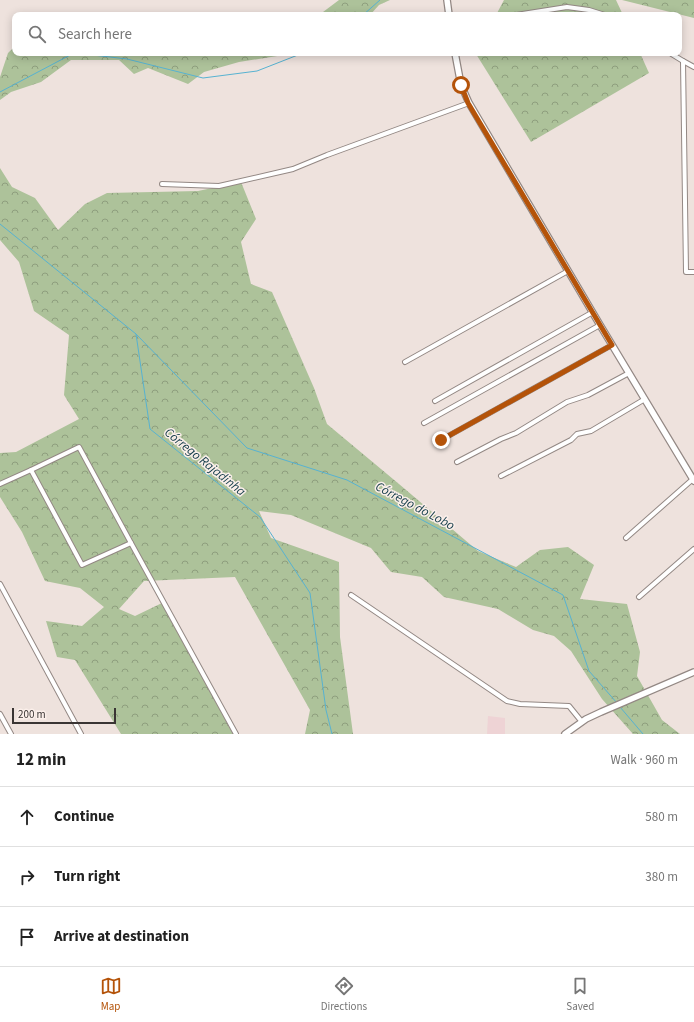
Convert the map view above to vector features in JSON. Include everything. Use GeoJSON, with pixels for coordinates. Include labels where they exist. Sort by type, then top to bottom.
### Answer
{"type":"FeatureCollection","features":[{"type":"Feature","properties":{"kind":"street"},"geometry":{"type":"LineString","coordinates":[[447,0],[449,12]]}},
{"type":"Feature","properties":{"kind":"street"},"geometry":{"type":"LineString","coordinates":[[536,12],[568,7],[595,12]]}},
{"type":"Feature","properties":{"kind":"street"},"geometry":{"type":"LineString","coordinates":[[456,56],[461,85],[468,103],[694,480],[626,538]]}},
{"type":"Feature","properties":{"kind":"street"},"geometry":{"type":"LineString","coordinates":[[675,56],[694,67]]}},
{"type":"Feature","properties":{"kind":"street"},"geometry":{"type":"LineString","coordinates":[[683,61],[686,272],[694,272]]}},
{"type":"Feature","properties":{"kind":"street"},"geometry":{"type":"LineString","coordinates":[[162,184],[219,186],[294,168],[468,103]]}},
{"type":"Feature","properties":{"kind":"street"},"geometry":{"type":"LineString","coordinates":[[405,362],[568,271]]}},
{"type":"Feature","properties":{"kind":"street"},"geometry":{"type":"LineString","coordinates":[[436,400],[593,312]]}},
{"type":"Feature","properties":{"kind":"street"},"geometry":{"type":"LineString","coordinates":[[424,423],[600,325]]}},
{"type":"Feature","properties":{"kind":"street"},"geometry":{"type":"LineString","coordinates":[[441,440],[612,345]]}},
{"type":"Feature","properties":{"kind":"street"},"geometry":{"type":"LineString","coordinates":[[457,462],[500,439],[516,433],[567,402],[588,395],[629,373]]}},
{"type":"Feature","properties":{"kind":"street"},"geometry":{"type":"LineString","coordinates":[[500,476],[571,440],[577,434],[591,431],[645,400]]}},
{"type":"Feature","properties":{"kind":"street"},"geometry":{"type":"LineString","coordinates":[[0,484],[79,447],[236,734]]}},
{"type":"Feature","properties":{"kind":"street"},"geometry":{"type":"LineString","coordinates":[[31,470],[82,565],[131,543]]}},
{"type":"Feature","properties":{"kind":"street"},"geometry":{"type":"LineString","coordinates":[[639,597],[694,549]]}},
{"type":"Feature","properties":{"kind":"street"},"geometry":{"type":"LineString","coordinates":[[0,584],[81,734]]}},
{"type":"Feature","properties":{"kind":"street"},"geometry":{"type":"LineString","coordinates":[[351,595],[507,700],[520,704],[569,706],[582,722]]}},
{"type":"Feature","properties":{"kind":"street"},"geometry":{"type":"LineString","coordinates":[[565,734],[582,722],[601,712],[694,672]]}},
{"type":"Feature","properties":{"kind":"street"},"geometry":{"type":"LineString","coordinates":[[0,714],[11,734]]}},
{"type":"Feature","properties":{"kind":"shaded area"},"geometry":{"type":"Polygon","coordinates":[[[488,716],[505,718],[505,734],[487,734],[488,716]]]}},
{"type":"Feature","properties":{"kind":"green space"},"geometry":{"type":"Polygon","coordinates":[[[339,0],[390,0],[379,5],[373,12],[323,12],[339,0]]]}},
{"type":"Feature","properties":{"kind":"green space"},"geometry":{"type":"Polygon","coordinates":[[[504,0],[616,0],[622,12],[498,12],[504,0]]]}},
{"type":"Feature","properties":{"kind":"green space"},"geometry":{"type":"Polygon","coordinates":[[[622,0],[694,0],[694,18],[682,15],[682,12],[670,12],[622,0]]]}},
{"type":"Feature","properties":{"kind":"green space"},"geometry":{"type":"Polygon","coordinates":[[[12,49],[12,56],[277,56],[239,62],[204,72],[188,84],[148,68],[134,74],[119,60],[71,60],[41,82],[11,92],[0,100],[0,77],[8,53],[12,49]]]}},
{"type":"Feature","properties":{"kind":"green space"},"geometry":{"type":"Polygon","coordinates":[[[477,56],[641,56],[649,73],[531,142],[477,56]]]}},
{"type":"Feature","properties":{"kind":"green space"},"geometry":{"type":"Polygon","coordinates":[[[0,168],[12,187],[35,198],[58,230],[85,204],[107,193],[198,191],[241,182],[256,219],[241,242],[251,284],[272,292],[314,388],[327,424],[478,551],[516,567],[540,550],[568,547],[594,565],[580,599],[627,604],[640,652],[637,676],[662,720],[680,734],[633,734],[602,699],[571,651],[554,636],[533,630],[498,609],[444,597],[422,577],[391,572],[371,548],[291,515],[259,511],[271,538],[339,562],[340,637],[353,734],[305,734],[310,710],[235,577],[144,581],[119,609],[135,616],[162,603],[233,734],[121,734],[75,660],[57,657],[46,621],[82,626],[104,607],[80,588],[45,581],[22,532],[0,497],[0,453],[16,452],[79,419],[64,395],[69,335],[34,311],[19,262],[0,240],[0,168]]]}},
{"type":"Feature","properties":{"kind":"waterway"},"geometry":{"type":"LineString","coordinates":[[366,12],[380,0]]}},
{"type":"Feature","properties":{"kind":"waterway"},"geometry":{"type":"LineString","coordinates":[[0,92],[68,56]]}},
{"type":"Feature","properties":{"kind":"waterway"},"geometry":{"type":"LineString","coordinates":[[102,56],[127,59],[203,78],[257,71],[295,56]]}},
{"type":"Feature","properties":{"kind":"waterway","name":"Córrego Rajadinha"},"geometry":{"type":"LineString","coordinates":[[0,224],[136,334],[150,429],[260,517],[310,593],[326,710],[332,734]]}},
{"type":"Feature","properties":{"kind":"waterway","name":"Córrego do Lobo"},"geometry":{"type":"LineString","coordinates":[[136,334],[247,448],[347,480],[563,595],[589,671],[617,703]]}},
{"type":"Feature","properties":{"kind":"waterway","name":"Córrego do Lobo"},"geometry":{"type":"LineString","coordinates":[[620,707],[643,734]]}},
{"type":"Feature","properties":{"kind":"route"},"geometry":{"type":"LineString","coordinates":[[441,440],[612,345],[468,103],[461,85]]}}]}
